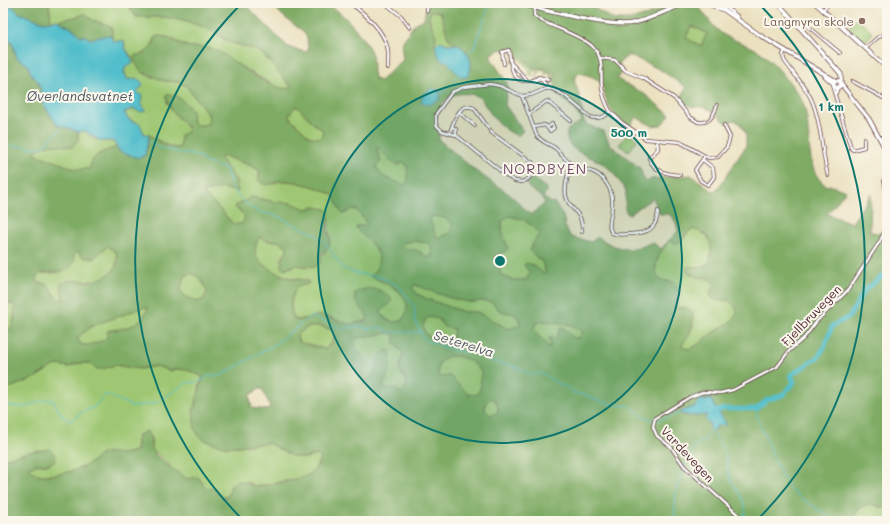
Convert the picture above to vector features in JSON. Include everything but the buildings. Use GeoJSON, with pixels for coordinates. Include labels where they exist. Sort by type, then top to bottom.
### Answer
{"type":"FeatureCollection","features":[{"type":"Feature","properties":{"kind":"street"},"geometry":{"type":"LineString","coordinates":[[350,3],[364,15],[383,37],[387,48],[388,68]]}},
{"type":"Feature","properties":{"kind":"street"},"geometry":{"type":"LineString","coordinates":[[385,3],[401,16],[410,28]]}},
{"type":"Feature","properties":{"kind":"street"},"geometry":{"type":"LineString","coordinates":[[426,11],[428,3]]}},
{"type":"Feature","properties":{"kind":"street"},"geometry":{"type":"LineString","coordinates":[[518,3],[608,23],[624,24],[645,20],[684,4],[692,3]]}},
{"type":"Feature","properties":{"kind":"street"},"geometry":{"type":"LineString","coordinates":[[616,3],[625,5],[638,3]]}},
{"type":"Feature","properties":{"kind":"street"},"geometry":{"type":"LineString","coordinates":[[705,3],[720,8],[823,73],[837,84],[849,95],[869,119],[887,152]]}},
{"type":"Feature","properties":{"kind":"street"},"geometry":{"type":"LineString","coordinates":[[721,3],[737,16],[740,21]]}},
{"type":"Feature","properties":{"kind":"street"},"geometry":{"type":"LineString","coordinates":[[778,3],[836,70],[838,76],[836,95],[851,148],[853,150],[864,146],[864,139]]}},
{"type":"Feature","properties":{"kind":"street"},"geometry":{"type":"LineString","coordinates":[[816,3],[887,68]]}},
{"type":"Feature","properties":{"kind":"street"},"geometry":{"type":"LineString","coordinates":[[823,10],[829,3]]}},
{"type":"Feature","properties":{"kind":"street"},"geometry":{"type":"LineString","coordinates":[[535,8],[534,15],[538,20],[552,25],[592,45],[601,58],[602,88],[610,111],[641,136],[657,141],[680,142],[709,158],[718,157],[727,147],[730,137],[724,125]]}},
{"type":"Feature","properties":{"kind":"street"},"geometry":{"type":"LineString","coordinates":[[799,28],[807,26],[840,53]]}},
{"type":"Feature","properties":{"kind":"street"},"geometry":{"type":"LineString","coordinates":[[866,48],[877,38],[887,33]]}},
{"type":"Feature","properties":{"kind":"street"},"geometry":{"type":"LineString","coordinates":[[504,64],[502,52],[509,50],[513,71],[517,79],[530,81],[542,80],[548,89]]}},
{"type":"Feature","properties":{"kind":"street"},"geometry":{"type":"LineString","coordinates":[[785,50],[783,55],[784,60],[812,101],[828,176]]}},
{"type":"Feature","properties":{"kind":"street"},"geometry":{"type":"LineString","coordinates":[[601,58],[615,60],[626,71],[643,78],[674,98],[690,117],[698,122],[709,120],[714,115],[717,105]]}},
{"type":"Feature","properties":{"kind":"street"},"geometry":{"type":"LineString","coordinates":[[511,63],[530,81]]}},
{"type":"Feature","properties":{"kind":"street"},"geometry":{"type":"LineString","coordinates":[[530,81],[539,76],[548,80]]}},
{"type":"Feature","properties":{"kind":"street"},"geometry":{"type":"LineString","coordinates":[[852,81],[887,100]]}},
{"type":"Feature","properties":{"kind":"street"},"geometry":{"type":"LineString","coordinates":[[450,132],[459,112],[471,106],[478,111],[492,133],[533,163],[534,171],[525,182],[515,181],[487,162],[456,135],[450,132],[442,131],[437,127],[435,118],[439,109],[454,91],[464,87],[490,84],[500,86],[522,96],[548,89],[560,92],[590,118],[602,118],[610,111]]}},
{"type":"Feature","properties":{"kind":"street"},"geometry":{"type":"LineString","coordinates":[[522,96],[539,139],[555,148],[570,164],[593,172],[605,181],[614,202],[608,225],[609,230],[613,234],[642,233],[651,230],[656,224],[658,211]]}},
{"type":"Feature","properties":{"kind":"street"},"geometry":{"type":"LineString","coordinates":[[529,114],[547,101],[571,121]]}},
{"type":"Feature","properties":{"kind":"street"},"geometry":{"type":"LineString","coordinates":[[459,112],[475,126]]}},
{"type":"Feature","properties":{"kind":"street"},"geometry":{"type":"LineString","coordinates":[[452,126],[456,129],[456,135]]}},
{"type":"Feature","properties":{"kind":"street"},"geometry":{"type":"LineString","coordinates":[[534,126],[548,126]]}},
{"type":"Feature","properties":{"kind":"street"},"geometry":{"type":"LineString","coordinates":[[657,141],[658,149],[650,158],[651,162],[663,173],[680,175]]}},
{"type":"Feature","properties":{"kind":"street"},"geometry":{"type":"LineString","coordinates":[[703,160],[712,168],[714,177],[708,184],[701,181],[695,170],[705,156]]}},
{"type":"Feature","properties":{"kind":"street"},"geometry":{"type":"LineString","coordinates":[[570,164],[566,184],[567,197],[581,217],[582,232]]}},
{"type":"Feature","properties":{"kind":"street"},"geometry":{"type":"LineString","coordinates":[[887,170],[884,180],[887,195]]}},
{"type":"Feature","properties":{"kind":"street","name":"Fjellbruvegen"},"geometry":{"type":"LineString","coordinates":[[751,380],[777,367],[789,351],[804,338],[817,321],[845,294],[887,226]]}},
{"type":"Feature","properties":{"kind":"street"},"geometry":{"type":"LineString","coordinates":[[883,234],[887,232]]}},
{"type":"Feature","properties":{"kind":"street","name":"Vardevegen"},"geometry":{"type":"LineString","coordinates":[[745,521],[685,467],[671,447],[657,436],[653,424],[656,416],[696,394],[726,392],[751,380]]}},
{"type":"Feature","properties":{"kind":"green space"},"geometry":{"type":"Polygon","coordinates":[[[6,3],[49,3],[51,21],[44,22],[19,13],[6,3]]]}},
{"type":"Feature","properties":{"kind":"green space"},"geometry":{"type":"Polygon","coordinates":[[[49,3],[127,3],[136,17],[163,17],[184,20],[208,29],[228,42],[254,49],[264,55],[292,88],[278,88],[233,62],[218,51],[187,46],[168,37],[155,38],[151,48],[134,61],[142,72],[150,77],[157,77],[164,81],[179,82],[186,86],[208,114],[210,120],[205,125],[196,125],[192,120],[193,114],[166,101],[189,131],[186,133],[180,148],[171,147],[144,134],[139,125],[125,115],[126,111],[143,108],[136,92],[143,85],[133,79],[127,79],[124,69],[129,65],[132,57],[125,48],[125,43],[113,41],[110,26],[92,20],[86,14],[59,21],[51,21],[49,3]]]}},
{"type":"Feature","properties":{"kind":"green space"},"geometry":{"type":"Polygon","coordinates":[[[127,3],[244,3],[287,46],[306,52],[308,51],[308,44],[304,32],[284,17],[271,3],[323,3],[336,10],[352,24],[365,41],[372,55],[373,73],[375,79],[380,81],[403,60],[401,44],[415,23],[424,19],[427,3],[586,3],[614,20],[630,20],[662,9],[666,3],[696,3],[720,32],[754,48],[767,57],[799,95],[807,118],[811,157],[814,169],[819,179],[827,186],[829,185],[846,191],[827,214],[852,223],[871,194],[870,232],[887,234],[887,509],[875,505],[866,506],[858,511],[850,521],[3,521],[3,459],[28,452],[50,449],[54,454],[55,461],[49,464],[35,465],[29,468],[33,472],[40,475],[58,474],[85,466],[103,454],[123,454],[136,451],[138,435],[147,431],[154,453],[162,461],[187,479],[198,477],[205,487],[214,489],[223,497],[227,497],[232,484],[238,481],[259,486],[304,477],[314,470],[321,457],[318,455],[304,458],[292,456],[268,443],[226,447],[204,440],[198,435],[195,429],[193,411],[203,377],[188,370],[177,369],[170,371],[157,366],[139,369],[115,365],[102,369],[96,369],[90,363],[79,363],[68,367],[59,365],[53,366],[33,379],[3,390],[3,334],[10,329],[14,322],[15,306],[11,303],[3,303],[3,24],[6,26],[8,37],[14,47],[15,53],[28,65],[31,74],[37,80],[41,90],[41,101],[58,126],[61,125],[78,132],[78,140],[72,147],[50,144],[36,150],[35,154],[76,169],[89,169],[93,159],[100,153],[117,147],[118,150],[141,158],[145,155],[149,135],[168,147],[180,148],[181,135],[188,131],[188,128],[174,114],[167,101],[166,96],[168,94],[178,97],[187,105],[192,111],[192,120],[196,125],[205,125],[209,122],[208,113],[186,86],[179,82],[164,81],[142,72],[134,61],[134,56],[144,53],[151,48],[157,36],[168,38],[186,46],[216,50],[265,82],[285,89],[292,87],[264,55],[254,49],[228,42],[208,29],[184,20],[163,17],[136,17],[127,3]],[[430,11],[429,20],[436,35],[435,46],[460,75],[464,77],[469,75],[471,62],[468,53],[448,38],[441,13],[437,11],[430,11]],[[691,26],[686,38],[701,46],[707,33],[691,26]],[[513,48],[499,50],[490,55],[506,80],[508,86],[505,105],[523,131],[518,136],[513,134],[497,121],[480,98],[468,94],[459,94],[451,96],[442,104],[437,116],[439,140],[477,172],[512,196],[531,215],[545,203],[541,197],[528,187],[527,182],[533,178],[546,188],[546,192],[543,197],[552,203],[554,202],[563,216],[566,229],[571,237],[591,242],[598,237],[612,245],[631,249],[652,242],[661,249],[678,231],[676,222],[669,214],[660,214],[653,198],[628,215],[625,209],[626,190],[614,174],[609,168],[579,152],[569,143],[567,137],[568,129],[582,121],[572,107],[556,93],[554,74],[546,69],[532,67],[520,56],[516,56],[513,48]],[[629,55],[619,63],[621,72],[617,79],[643,93],[670,115],[661,125],[652,126],[636,117],[629,127],[611,110],[600,82],[589,75],[579,73],[574,79],[580,98],[584,121],[587,125],[604,131],[610,145],[640,168],[644,179],[647,182],[651,179],[691,175],[714,192],[746,146],[746,134],[742,126],[735,120],[726,123],[707,108],[691,107],[681,99],[686,87],[659,69],[629,55]],[[295,106],[289,115],[290,118],[310,137],[319,138],[322,135],[323,130],[314,124],[299,108],[295,106]],[[377,147],[381,161],[376,167],[384,177],[404,185],[408,181],[407,165],[402,162],[398,165],[394,164],[377,147]],[[224,156],[220,158],[236,180],[238,192],[223,188],[204,192],[204,195],[217,206],[234,225],[243,223],[245,216],[235,206],[252,197],[275,202],[291,203],[306,209],[315,207],[326,209],[329,212],[327,229],[330,238],[329,247],[320,255],[320,263],[314,267],[296,265],[283,269],[281,264],[287,246],[278,241],[268,241],[260,237],[256,243],[255,254],[267,267],[283,276],[306,280],[309,282],[308,284],[297,287],[293,295],[291,307],[295,320],[320,315],[349,324],[366,321],[368,320],[366,313],[358,305],[355,293],[364,289],[373,289],[387,294],[391,298],[391,303],[380,311],[384,317],[395,322],[402,321],[407,305],[400,292],[386,283],[371,277],[378,263],[377,251],[356,228],[357,226],[366,226],[367,224],[357,210],[352,209],[344,214],[342,213],[335,198],[331,194],[306,184],[291,181],[280,181],[269,185],[261,183],[258,180],[260,171],[252,166],[224,156]],[[435,216],[431,217],[431,223],[438,239],[447,234],[453,228],[453,225],[445,218],[435,216]],[[509,216],[502,221],[502,231],[508,249],[495,255],[494,257],[500,265],[501,275],[513,280],[526,280],[530,273],[524,265],[526,263],[533,265],[544,274],[546,273],[542,262],[530,251],[540,233],[523,219],[509,216]],[[693,229],[688,232],[678,244],[669,241],[662,249],[657,260],[656,271],[660,280],[673,282],[679,288],[676,308],[687,308],[693,314],[690,332],[682,346],[687,349],[695,347],[711,334],[729,323],[736,315],[737,310],[728,300],[717,301],[711,299],[710,292],[715,285],[712,281],[692,275],[685,269],[687,267],[701,267],[710,262],[711,245],[708,237],[700,231],[693,229]],[[414,241],[402,243],[400,247],[419,251],[426,257],[432,257],[431,245],[428,243],[414,241]],[[108,246],[94,258],[86,258],[77,252],[74,253],[74,263],[64,271],[45,272],[37,276],[36,280],[38,283],[47,284],[59,300],[63,299],[61,284],[73,281],[89,281],[102,278],[112,272],[116,265],[117,253],[108,246]],[[191,273],[185,276],[180,290],[185,296],[196,302],[204,299],[207,292],[201,280],[191,273]],[[414,284],[413,289],[417,294],[464,312],[477,312],[508,329],[520,324],[517,316],[501,311],[492,302],[461,301],[414,284]],[[144,307],[92,326],[78,337],[78,340],[82,345],[88,345],[107,338],[108,330],[127,328],[142,319],[148,308],[144,307]],[[428,317],[424,322],[423,328],[425,332],[434,340],[446,344],[452,343],[454,329],[444,327],[439,319],[428,317]],[[542,321],[536,323],[533,330],[549,347],[551,346],[549,338],[557,337],[560,328],[564,328],[574,338],[579,338],[583,332],[579,329],[564,324],[542,321]],[[319,326],[308,327],[297,334],[298,341],[325,349],[332,342],[335,333],[332,330],[319,326]],[[388,333],[358,338],[354,342],[355,346],[366,362],[362,378],[366,380],[374,373],[380,355],[389,350],[391,353],[390,368],[383,387],[387,389],[395,388],[401,393],[407,386],[407,381],[399,369],[403,353],[395,344],[394,334],[388,333]],[[450,356],[441,361],[438,367],[439,377],[450,376],[468,394],[477,395],[481,387],[481,371],[477,367],[467,359],[459,357],[450,356]],[[258,389],[249,396],[252,408],[267,410],[270,406],[262,389],[258,389]],[[491,398],[485,404],[485,410],[490,415],[498,413],[497,402],[491,398]],[[711,399],[701,400],[696,406],[684,410],[683,415],[707,415],[707,420],[713,432],[719,425],[721,414],[715,410],[711,399]]]}},
{"type":"Feature","properties":{"kind":"green space"},"geometry":{"type":"Polygon","coordinates":[[[432,10],[441,13],[449,39],[457,44],[439,43],[435,46],[436,38],[429,16],[432,10]]]}},
{"type":"Feature","properties":{"kind":"green space"},"geometry":{"type":"Polygon","coordinates":[[[86,14],[92,20],[110,26],[113,32],[111,36],[108,35],[91,39],[85,36],[80,36],[76,31],[59,21],[86,14]]]}},
{"type":"Feature","properties":{"kind":"green space"},"geometry":{"type":"Polygon","coordinates":[[[857,18],[873,33],[864,43],[848,28],[857,18]]]}},
{"type":"Feature","properties":{"kind":"green space"},"geometry":{"type":"Polygon","coordinates":[[[691,26],[707,33],[701,46],[686,38],[691,26]]]}},
{"type":"Feature","properties":{"kind":"green space"},"geometry":{"type":"Polygon","coordinates":[[[514,51],[532,67],[548,70],[553,77],[553,82],[549,85],[543,80],[548,81],[552,77],[548,73],[545,76],[545,71],[541,70],[536,77],[538,71],[533,70],[532,77],[528,72],[530,70],[519,59],[516,59],[514,64],[512,62],[515,57],[514,51]]]}},
{"type":"Feature","properties":{"kind":"green space"},"geometry":{"type":"Polygon","coordinates":[[[295,106],[299,108],[314,124],[323,130],[322,135],[319,138],[310,137],[290,118],[289,115],[295,106]]]}},
{"type":"Feature","properties":{"kind":"green space"},"geometry":{"type":"Polygon","coordinates":[[[82,130],[93,138],[113,141],[117,147],[100,153],[93,159],[89,169],[75,169],[35,155],[36,150],[50,144],[57,145],[78,140],[78,132],[82,130]]]}},
{"type":"Feature","properties":{"kind":"green space"},"geometry":{"type":"Polygon","coordinates":[[[628,133],[637,140],[629,152],[619,145],[628,133]]]}},
{"type":"Feature","properties":{"kind":"green space"},"geometry":{"type":"Polygon","coordinates":[[[377,147],[394,164],[400,165],[402,162],[407,165],[408,181],[404,185],[384,177],[375,167],[381,161],[376,150],[377,147]]]}},
{"type":"Feature","properties":{"kind":"green space"},"geometry":{"type":"Polygon","coordinates":[[[224,156],[252,166],[260,171],[258,176],[274,184],[279,181],[290,181],[327,192],[333,196],[344,214],[352,209],[357,210],[367,224],[366,226],[357,226],[373,246],[378,257],[376,270],[371,277],[394,287],[405,298],[407,305],[402,321],[395,322],[386,319],[380,310],[384,308],[362,290],[355,293],[355,297],[358,305],[366,313],[368,320],[349,324],[326,316],[295,320],[291,307],[293,296],[296,287],[308,284],[307,280],[285,276],[264,266],[255,254],[256,243],[259,237],[268,241],[278,241],[287,246],[287,250],[281,259],[287,269],[296,265],[308,267],[327,250],[329,246],[330,218],[316,207],[306,209],[291,203],[275,202],[252,197],[235,208],[245,215],[243,223],[234,225],[217,206],[204,195],[204,192],[223,188],[238,192],[220,158],[224,156]]]}},
{"type":"Feature","properties":{"kind":"green space"},"geometry":{"type":"Polygon","coordinates":[[[435,216],[445,218],[453,225],[453,228],[447,234],[438,239],[430,221],[431,217],[435,216]]]}},
{"type":"Feature","properties":{"kind":"green space"},"geometry":{"type":"Polygon","coordinates":[[[509,216],[523,219],[540,233],[532,245],[537,258],[542,262],[546,273],[544,274],[533,265],[524,265],[530,273],[526,280],[513,280],[501,275],[494,257],[495,255],[508,249],[502,231],[502,221],[509,216]]]}},
{"type":"Feature","properties":{"kind":"green space"},"geometry":{"type":"Polygon","coordinates":[[[693,229],[700,231],[708,237],[711,245],[710,262],[701,267],[687,267],[687,271],[699,278],[709,277],[713,280],[723,301],[728,300],[737,310],[736,315],[729,323],[711,334],[695,347],[687,349],[682,346],[693,325],[687,308],[676,308],[681,293],[673,282],[660,280],[657,276],[656,266],[662,249],[669,241],[682,241],[688,232],[693,229]]]}},
{"type":"Feature","properties":{"kind":"green space"},"geometry":{"type":"Polygon","coordinates":[[[414,241],[428,243],[431,245],[432,257],[426,257],[419,251],[399,247],[402,243],[414,241]]]}},
{"type":"Feature","properties":{"kind":"green space"},"geometry":{"type":"Polygon","coordinates":[[[108,246],[117,253],[117,263],[109,276],[94,281],[68,280],[61,288],[63,299],[59,300],[54,295],[50,287],[36,280],[39,274],[57,272],[65,269],[71,261],[74,253],[77,252],[86,258],[108,246]]]}},
{"type":"Feature","properties":{"kind":"green space"},"geometry":{"type":"Polygon","coordinates":[[[191,273],[201,280],[207,292],[204,299],[196,302],[185,296],[180,290],[185,276],[191,273]]]}},
{"type":"Feature","properties":{"kind":"green space"},"geometry":{"type":"Polygon","coordinates":[[[413,284],[461,301],[492,302],[501,311],[517,316],[520,324],[508,329],[477,312],[464,312],[427,299],[417,294],[412,289],[413,284]]]}},
{"type":"Feature","properties":{"kind":"green space"},"geometry":{"type":"Polygon","coordinates":[[[3,303],[15,305],[14,322],[10,329],[3,334],[3,321],[8,316],[3,314],[3,303]]]}},
{"type":"Feature","properties":{"kind":"green space"},"geometry":{"type":"Polygon","coordinates":[[[144,307],[148,308],[142,319],[132,326],[108,331],[107,338],[94,343],[82,345],[78,340],[78,337],[92,326],[144,307]]]}},
{"type":"Feature","properties":{"kind":"green space"},"geometry":{"type":"Polygon","coordinates":[[[428,317],[439,319],[441,324],[454,329],[452,343],[440,343],[429,337],[423,328],[424,322],[428,317]]]}},
{"type":"Feature","properties":{"kind":"green space"},"geometry":{"type":"Polygon","coordinates":[[[543,321],[569,325],[583,332],[579,338],[574,338],[564,328],[558,332],[557,337],[549,347],[533,330],[536,323],[543,321]]]}},
{"type":"Feature","properties":{"kind":"green space"},"geometry":{"type":"Polygon","coordinates":[[[319,326],[332,330],[335,333],[333,340],[327,348],[325,349],[308,344],[302,345],[298,341],[297,334],[308,327],[319,326]]]}},
{"type":"Feature","properties":{"kind":"green space"},"geometry":{"type":"Polygon","coordinates":[[[388,333],[395,334],[395,344],[403,353],[399,369],[406,381],[406,387],[401,393],[395,388],[387,389],[383,387],[384,382],[378,360],[373,376],[363,380],[362,373],[364,369],[354,342],[358,338],[388,333]]]}},
{"type":"Feature","properties":{"kind":"green space"},"geometry":{"type":"Polygon","coordinates":[[[450,356],[467,359],[481,371],[481,387],[477,395],[468,394],[450,376],[439,377],[438,370],[441,361],[450,356]]]}},
{"type":"Feature","properties":{"kind":"green space"},"geometry":{"type":"Polygon","coordinates":[[[79,363],[91,363],[102,369],[115,365],[139,369],[157,366],[170,371],[177,369],[188,370],[203,377],[199,387],[204,440],[226,447],[268,443],[292,456],[304,458],[318,455],[321,457],[315,469],[307,476],[256,487],[247,482],[232,484],[227,497],[222,497],[214,489],[205,487],[200,479],[187,479],[175,471],[152,449],[151,437],[137,441],[136,451],[123,454],[103,454],[85,466],[59,474],[41,475],[29,468],[34,465],[50,464],[39,450],[3,459],[3,390],[33,379],[53,366],[59,365],[68,367],[79,363]]]}},
{"type":"Feature","properties":{"kind":"green space"},"geometry":{"type":"Polygon","coordinates":[[[491,398],[497,402],[498,413],[490,415],[485,410],[485,404],[491,398]]]}},
{"type":"Feature","properties":{"kind":"green space"},"geometry":{"type":"Polygon","coordinates":[[[870,504],[887,509],[887,521],[850,521],[862,506],[870,504]]]}},
{"type":"Feature","properties":{"kind":"water","name":"Øverlandsvatnet"},"geometry":{"type":"Polygon","coordinates":[[[3,3],[13,7],[19,13],[44,22],[57,20],[76,31],[80,36],[85,36],[90,39],[108,35],[111,36],[113,41],[124,41],[125,48],[133,61],[131,65],[125,67],[124,73],[128,80],[135,78],[141,81],[143,85],[137,92],[142,95],[141,102],[145,111],[141,112],[133,109],[124,112],[129,120],[140,124],[144,134],[149,135],[145,155],[139,158],[120,152],[113,141],[100,141],[85,131],[78,132],[61,125],[58,126],[41,101],[41,90],[37,80],[31,74],[28,65],[17,58],[13,45],[8,37],[6,26],[3,24],[3,3]]]}},
{"type":"Feature","properties":{"kind":"water"},"geometry":{"type":"Polygon","coordinates":[[[440,41],[450,45],[457,44],[465,50],[471,62],[468,77],[461,76],[446,60],[444,62],[440,59],[435,46],[440,41]]]}},
{"type":"Feature","properties":{"kind":"water"},"geometry":{"type":"Polygon","coordinates":[[[433,88],[440,91],[440,99],[429,105],[421,102],[423,94],[433,88]]]}},
{"type":"Feature","properties":{"kind":"water"},"geometry":{"type":"Polygon","coordinates":[[[701,399],[705,401],[711,399],[727,425],[717,426],[713,432],[709,427],[710,424],[705,419],[707,415],[691,416],[681,414],[682,411],[696,406],[701,399]]]}},
{"type":"Feature","properties":{"kind":"waterway"},"geometry":{"type":"LineString","coordinates":[[468,53],[474,48],[490,3]]}},
{"type":"Feature","properties":{"kind":"waterway"},"geometry":{"type":"LineString","coordinates":[[452,84],[454,79],[460,75]]}},
{"type":"Feature","properties":{"kind":"waterway"},"geometry":{"type":"LineString","coordinates":[[441,94],[448,88]]}},
{"type":"Feature","properties":{"kind":"waterway"},"geometry":{"type":"LineString","coordinates":[[3,145],[38,148],[45,146],[50,138],[65,126]]}},
{"type":"Feature","properties":{"kind":"waterway","name":"Seterelva"},"geometry":{"type":"LineString","coordinates":[[148,140],[160,148],[200,157],[205,162],[226,169],[233,190],[247,205],[257,211],[274,215],[315,234],[325,243],[343,268],[355,273],[380,277],[399,286],[415,307],[414,318],[423,338],[427,341],[457,351],[473,352],[491,361],[516,367],[530,374],[544,374],[556,383],[567,387],[574,393],[585,395],[602,402],[623,406],[629,405],[641,415],[652,420],[659,420],[680,413]]}},
{"type":"Feature","properties":{"kind":"waterway"},"geometry":{"type":"LineString","coordinates":[[718,411],[722,409],[756,409],[767,400],[783,395],[794,382],[791,375],[818,357],[825,346],[832,326],[849,317],[864,291],[887,272]]}},
{"type":"Feature","properties":{"kind":"waterway"},"geometry":{"type":"LineString","coordinates":[[3,405],[24,407],[44,400],[53,400],[62,416],[70,421],[82,412],[94,407],[105,395],[110,395],[132,407],[156,403],[186,383],[201,381],[210,375],[220,376],[274,345],[311,316],[342,329],[358,326],[370,329],[381,327],[391,333],[421,332]]}},
{"type":"Feature","properties":{"kind":"waterway"},"geometry":{"type":"LineString","coordinates":[[756,409],[757,418],[775,462],[789,487],[794,493],[835,521]]}},
{"type":"Feature","properties":{"kind":"waterway"},"geometry":{"type":"LineString","coordinates":[[674,521],[676,490],[685,466],[694,446],[705,440],[711,430]]}},
{"type":"Feature","properties":{"kind":"waterway"},"geometry":{"type":"LineString","coordinates":[[713,432],[724,450],[728,472],[745,506],[743,517]]}},
{"type":"Feature","properties":{"kind":"waterway"},"geometry":{"type":"LineString","coordinates":[[745,513],[749,521]]}},
{"type":"Feature","properties":{"kind":"place","name":"Langmyra skole"},"geometry":{"type":"Point","coordinates":[862,21]}},
{"type":"Feature","properties":{"kind":"district","name":"NORDBYEN"},"geometry":{"type":"Point","coordinates":[545,168]}}]}
